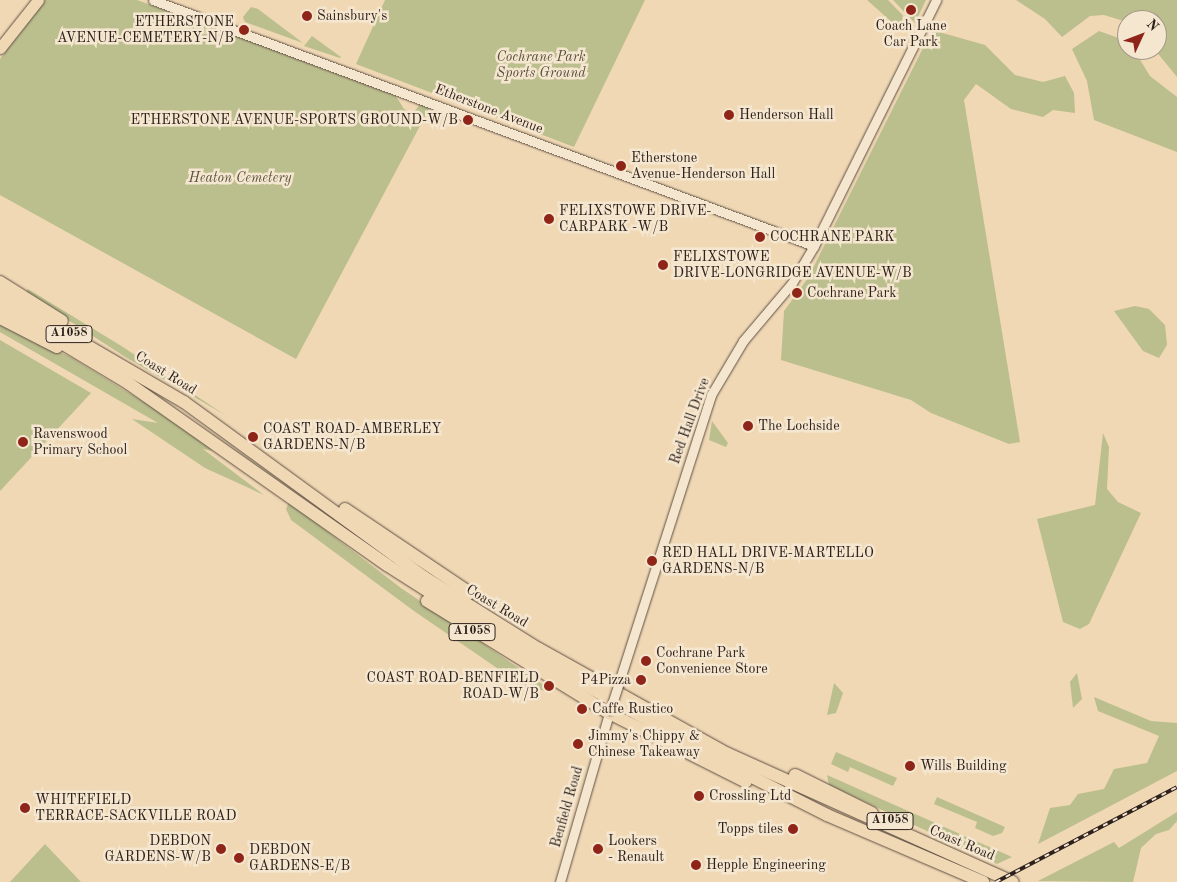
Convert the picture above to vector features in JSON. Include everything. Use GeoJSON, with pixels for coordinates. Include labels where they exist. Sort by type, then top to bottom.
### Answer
{"type":"FeatureCollection","features":[{"type":"Feature","properties":{"kind":"highway"},"geometry":{"type":"LineString","coordinates":[[0,282],[139,373]]}},
{"type":"Feature","properties":{"kind":"highway","name":"Coast Road"},"geometry":{"type":"LineString","coordinates":[[0,295],[139,373],[288,473],[453,596],[682,730],[836,806],[1014,882]]}},
{"type":"Feature","properties":{"kind":"highway","name":"Coast Road"},"geometry":{"type":"LineString","coordinates":[[0,306],[128,383],[345,536],[508,642],[693,746],[827,815],[983,882]]}},
{"type":"Feature","properties":{"kind":"highway"},"geometry":{"type":"LineString","coordinates":[[0,318],[128,383]]}},
{"type":"Feature","properties":{"kind":"highway","name":"A1058"},"geometry":{"type":"LineString","coordinates":[[288,473],[470,592]]}},
{"type":"Feature","properties":{"kind":"highway","name":"A1058"},"geometry":{"type":"LineString","coordinates":[[345,536],[482,639],[704,765],[827,815]]}},
{"type":"Feature","properties":{"kind":"highway","name":"A1058"},"geometry":{"type":"LineString","coordinates":[[795,775],[984,868]]}},
{"type":"Feature","properties":{"kind":"main road"},"geometry":{"type":"LineString","coordinates":[[0,36],[28,0]]}},
{"type":"Feature","properties":{"kind":"main road"},"geometry":{"type":"LineString","coordinates":[[0,48],[38,0]]}},
{"type":"Feature","properties":{"kind":"street","name":"Etherstone Avenue"},"geometry":{"type":"LineString","coordinates":[[154,0],[814,246]]}},
{"type":"Feature","properties":{"kind":"street","name":"Red Hall Drive"},"geometry":{"type":"LineString","coordinates":[[618,683],[711,395],[727,365],[792,283],[814,246],[894,90],[936,0]]}},
{"type":"Feature","properties":{"kind":"street","name":"Benfield Road"},"geometry":{"type":"LineString","coordinates":[[560,882],[618,683]]}},
{"type":"Feature","properties":{"kind":"green space","name":"Heaton Cemetery"},"geometry":{"type":"Polygon","coordinates":[[[45,0],[137,0],[394,93],[404,109],[413,113],[421,103],[430,107],[296,359],[0,195],[0,59],[45,0]]]}},
{"type":"Feature","properties":{"kind":"green space","name":"Cochrane Park Sports Ground"},"geometry":{"type":"Polygon","coordinates":[[[385,0],[645,0],[574,147],[356,64],[385,0]]]}},
{"type":"Feature","properties":{"kind":"green space"},"geometry":{"type":"Polygon","coordinates":[[[867,0],[888,0],[911,24],[903,32],[867,0]]]}},
{"type":"Feature","properties":{"kind":"green space","name":"Coach Lane Car Park"},"geometry":{"type":"Polygon","coordinates":[[[893,0],[926,0],[915,23],[893,0]]]}},
{"type":"Feature","properties":{"kind":"green space"},"geometry":{"type":"Polygon","coordinates":[[[1016,0],[1177,0],[1177,77],[1163,60],[1167,60],[1167,10],[1117,10],[1117,19],[1104,15],[1090,16],[1062,37],[1045,19],[1016,0]]]}},
{"type":"Feature","properties":{"kind":"green space"},"geometry":{"type":"Polygon","coordinates":[[[251,7],[258,9],[303,43],[245,22],[243,17],[251,7]]]}},
{"type":"Feature","properties":{"kind":"green space"},"geometry":{"type":"Polygon","coordinates":[[[932,30],[985,45],[1015,75],[1043,82],[1065,76],[1074,93],[1075,113],[1053,110],[1043,117],[1011,109],[976,84],[964,100],[1020,442],[1009,444],[931,413],[911,400],[781,360],[784,311],[808,278],[932,30]]]}},
{"type":"Feature","properties":{"kind":"green space"},"geometry":{"type":"Polygon","coordinates":[[[1099,31],[1117,37],[1117,60],[1140,60],[1150,76],[1177,97],[1177,152],[1094,120],[1087,81],[1072,49],[1099,31]]]}},
{"type":"Feature","properties":{"kind":"green space"},"geometry":{"type":"Polygon","coordinates":[[[312,36],[341,57],[304,46],[312,36]]]}},
{"type":"Feature","properties":{"kind":"green space"},"geometry":{"type":"Polygon","coordinates":[[[28,289],[123,347],[225,415],[127,358],[26,293],[28,289]]]}},
{"type":"Feature","properties":{"kind":"green space"},"geometry":{"type":"Polygon","coordinates":[[[1135,306],[1149,309],[1165,325],[1167,345],[1159,358],[1143,351],[1114,311],[1135,306]]]}},
{"type":"Feature","properties":{"kind":"green space"},"geometry":{"type":"Polygon","coordinates":[[[0,322],[72,358],[178,423],[213,451],[203,449],[264,495],[205,468],[132,419],[158,423],[0,332],[0,322]]]}},
{"type":"Feature","properties":{"kind":"green space","name":"Ravenswood Primary School"},"geometry":{"type":"Polygon","coordinates":[[[0,340],[91,393],[0,491],[0,340]]]}},
{"type":"Feature","properties":{"kind":"green space"},"geometry":{"type":"Polygon","coordinates":[[[712,421],[728,443],[726,447],[709,440],[712,421]]]}},
{"type":"Feature","properties":{"kind":"green space"},"geometry":{"type":"Polygon","coordinates":[[[1103,433],[1109,447],[1107,489],[1118,502],[1141,513],[1089,624],[1080,629],[1063,622],[1037,519],[1095,505],[1103,433]]]}},
{"type":"Feature","properties":{"kind":"green space"},"geometry":{"type":"Polygon","coordinates":[[[289,502],[401,588],[554,692],[526,688],[414,611],[291,520],[286,509],[289,502]]]}},
{"type":"Feature","properties":{"kind":"green space"},"geometry":{"type":"Polygon","coordinates":[[[1077,673],[1082,699],[1073,708],[1070,682],[1077,673]]]}},
{"type":"Feature","properties":{"kind":"green space"},"geometry":{"type":"Polygon","coordinates":[[[834,683],[843,693],[836,713],[827,715],[834,683]]]}},
{"type":"Feature","properties":{"kind":"green space"},"geometry":{"type":"Polygon","coordinates":[[[1094,697],[1151,721],[1177,723],[1177,771],[1038,844],[1050,808],[1070,805],[1078,794],[1104,789],[1114,769],[1147,763],[1159,736],[1098,711],[1094,697]]]}},
{"type":"Feature","properties":{"kind":"green space"},"geometry":{"type":"Polygon","coordinates":[[[836,752],[897,778],[893,786],[850,767],[848,772],[831,764],[836,752]]]}},
{"type":"Feature","properties":{"kind":"green space"},"geometry":{"type":"Polygon","coordinates":[[[827,775],[1012,857],[997,864],[829,785],[827,775]]]}},
{"type":"Feature","properties":{"kind":"green space"},"geometry":{"type":"Polygon","coordinates":[[[937,797],[1005,827],[1002,833],[993,836],[975,828],[977,822],[934,804],[937,797]]]}},
{"type":"Feature","properties":{"kind":"green space"},"geometry":{"type":"Polygon","coordinates":[[[1177,812],[1177,821],[1169,830],[1156,834],[1141,848],[1133,882],[1038,881],[1114,842],[1119,848],[1177,812]]]}},
{"type":"Feature","properties":{"kind":"green space"},"geometry":{"type":"Polygon","coordinates":[[[45,844],[81,882],[10,882],[45,844]]]}},
{"type":"Feature","properties":{"kind":"railway"},"geometry":{"type":"LineString","coordinates":[[996,882],[1177,787]]}},
{"type":"Feature","properties":{"kind":"place","name":"Coach Lane Car Park"},"geometry":{"type":"Point","coordinates":[911,10]}},
{"type":"Feature","properties":{"kind":"place","name":"Sainsbury's"},"geometry":{"type":"Point","coordinates":[307,16]}},
{"type":"Feature","properties":{"kind":"place","name":"ETHERSTONE AVENUE-CEMETERY-N/B"},"geometry":{"type":"Point","coordinates":[244,30]}},
{"type":"Feature","properties":{"kind":"place","name":"Henderson Hall"},"geometry":{"type":"Point","coordinates":[729,115]}},
{"type":"Feature","properties":{"kind":"place","name":"ETHERSTONE AVENUE-SPORTS GROUND-W/B"},"geometry":{"type":"Point","coordinates":[468,120]}},
{"type":"Feature","properties":{"kind":"place","name":"Etherstone Avenue-Henderson Hall"},"geometry":{"type":"Point","coordinates":[621,166]}},
{"type":"Feature","properties":{"kind":"place","name":"FELIXSTOWE DRIVE- CARPARK -W/B"},"geometry":{"type":"Point","coordinates":[549,219]}},
{"type":"Feature","properties":{"kind":"place","name":"COCHRANE PARK"},"geometry":{"type":"Point","coordinates":[760,237]}},
{"type":"Feature","properties":{"kind":"place","name":"FELIXSTOWE DRIVE-LONGRIDGE AVENUE-W/B"},"geometry":{"type":"Point","coordinates":[663,265]}},
{"type":"Feature","properties":{"kind":"place","name":"Cochrane Park"},"geometry":{"type":"Point","coordinates":[797,293]}},
{"type":"Feature","properties":{"kind":"place","name":"The Lochside"},"geometry":{"type":"Point","coordinates":[748,426]}},
{"type":"Feature","properties":{"kind":"place","name":"COAST ROAD-AMBERLEY GARDENS-N/B"},"geometry":{"type":"Point","coordinates":[253,437]}},
{"type":"Feature","properties":{"kind":"place","name":"Ravenswood Primary School"},"geometry":{"type":"Point","coordinates":[23,442]}},
{"type":"Feature","properties":{"kind":"place","name":"RED HALL DRIVE-MARTELLO GARDENS-N/B"},"geometry":{"type":"Point","coordinates":[652,561]}},
{"type":"Feature","properties":{"kind":"place","name":"Cochrane Park Convenience Store"},"geometry":{"type":"Point","coordinates":[646,661]}},
{"type":"Feature","properties":{"kind":"place","name":"P4Pizza"},"geometry":{"type":"Point","coordinates":[641,680]}},
{"type":"Feature","properties":{"kind":"place","name":"COAST ROAD-BENFIELD ROAD-W/B"},"geometry":{"type":"Point","coordinates":[549,686]}},
{"type":"Feature","properties":{"kind":"place","name":"Caffe Rustico"},"geometry":{"type":"Point","coordinates":[582,709]}},
{"type":"Feature","properties":{"kind":"place","name":"Jimmy's Chippy & Chinese Takeaway"},"geometry":{"type":"Point","coordinates":[578,744]}},
{"type":"Feature","properties":{"kind":"place","name":"Wills Building"},"geometry":{"type":"Point","coordinates":[910,766]}},
{"type":"Feature","properties":{"kind":"place","name":"Crossling Ltd"},"geometry":{"type":"Point","coordinates":[699,796]}},
{"type":"Feature","properties":{"kind":"place","name":"WHITEFIELD TERRACE-SACKVILLE ROAD"},"geometry":{"type":"Point","coordinates":[25,808]}},
{"type":"Feature","properties":{"kind":"place","name":"Topps tiles"},"geometry":{"type":"Point","coordinates":[793,829]}},
{"type":"Feature","properties":{"kind":"place","name":"DEBDON GARDENS-W/B"},"geometry":{"type":"Point","coordinates":[221,849]}},
{"type":"Feature","properties":{"kind":"place","name":"Lookers - Renault"},"geometry":{"type":"Point","coordinates":[598,849]}},
{"type":"Feature","properties":{"kind":"place","name":"DEBDON GARDENS-E/B"},"geometry":{"type":"Point","coordinates":[239,858]}},
{"type":"Feature","properties":{"kind":"place","name":"Hepple Engineering"},"geometry":{"type":"Point","coordinates":[696,865]}}]}
